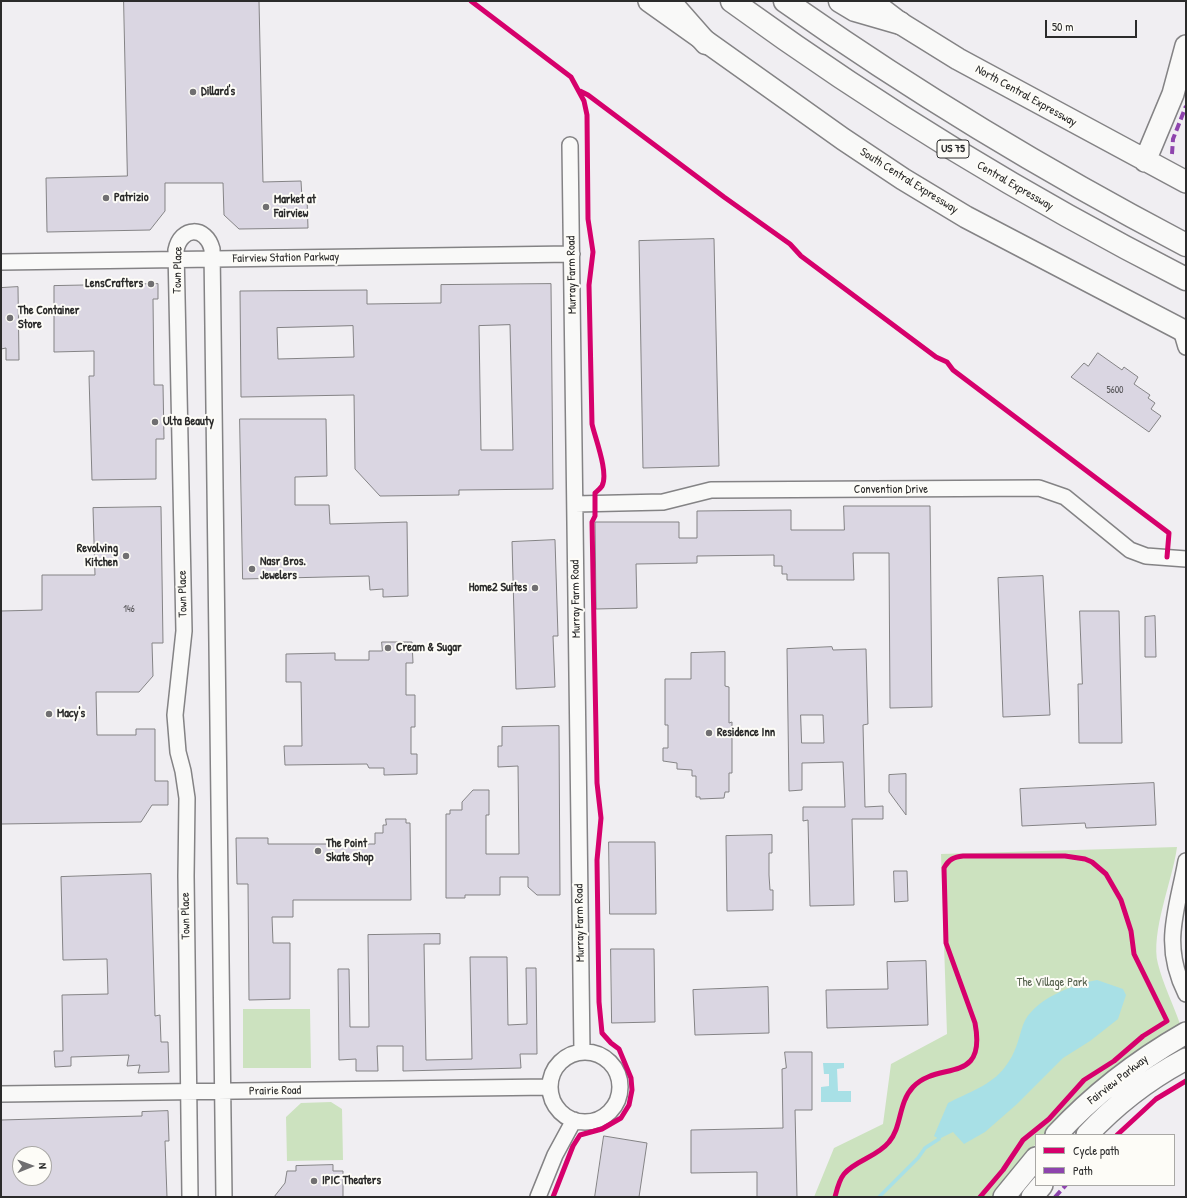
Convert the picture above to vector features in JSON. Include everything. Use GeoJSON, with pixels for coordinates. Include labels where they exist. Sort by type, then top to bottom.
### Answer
{"type":"FeatureCollection","features":[{"type":"Feature","properties":{"kind":"highway"},"geometry":{"type":"LineString","coordinates":[[669,1],[706,43]]}},
{"type":"Feature","properties":{"kind":"highway","name":"Central Expressway"},"geometry":{"type":"LineString","coordinates":[[732,1],[838,76],[945,145],[1076,221],[1186,279]]}},
{"type":"Feature","properties":{"kind":"highway","name":"US 75"},"geometry":{"type":"LineString","coordinates":[[785,1],[907,84],[994,139],[1106,203],[1186,245]]}},
{"type":"Feature","properties":{"kind":"highway"},"geometry":{"type":"LineString","coordinates":[[840,1],[855,10],[900,23]]}},
{"type":"Feature","properties":{"kind":"main road","name":"South Central Expressway"},"geometry":{"type":"LineString","coordinates":[[649,1],[843,139],[960,213],[1184,336]]}},
{"type":"Feature","properties":{"kind":"main road","name":"North Central Expressway"},"geometry":{"type":"LineString","coordinates":[[871,1],[900,23],[969,65],[1186,182]]}},
{"type":"Feature","properties":{"kind":"main road"},"geometry":{"type":"LineString","coordinates":[[1145,161],[1173,94],[1186,46]]}},
{"type":"Feature","properties":{"kind":"main road","name":"Fairview Parkway"},"geometry":{"type":"LineString","coordinates":[[1057,1134],[1077,1113],[1112,1082],[1154,1051],[1186,1033]]}},
{"type":"Feature","properties":{"kind":"main road","name":"Fairview Parkway"},"geometry":{"type":"LineString","coordinates":[[1087,1134],[1126,1099],[1166,1070],[1186,1059]]}},
{"type":"Feature","properties":{"kind":"main road"},"geometry":{"type":"LineString","coordinates":[[1004,1197],[1035,1159]]}},
{"type":"Feature","properties":{"kind":"main road"},"geometry":{"type":"LineString","coordinates":[[1032,1197],[1041,1186]]}},
{"type":"Feature","properties":{"kind":"street","name":"Murray Farm Road"},"geometry":{"type":"LineString","coordinates":[[570,145],[582,1052]]}},
{"type":"Feature","properties":{"kind":"street","name":"Town Place"},"geometry":{"type":"LineString","coordinates":[[190,1197],[186,876],[187,798],[183,770],[178,752],[174,715],[184,631],[177,259],[178,242],[182,236],[190,232],[198,232],[205,235],[210,241],[212,259],[224,1197]]}},
{"type":"Feature","properties":{"kind":"street","name":"Fairview Station Parkway"},"geometry":{"type":"LineString","coordinates":[[1,262],[572,254]]}},
{"type":"Feature","properties":{"kind":"street","name":"Convention Drive"},"geometry":{"type":"LineString","coordinates":[[575,504],[663,502],[711,490],[1039,488],[1065,497],[1130,550],[1146,556],[1186,559]]}},
{"type":"Feature","properties":{"kind":"street"},"geometry":{"type":"LineString","coordinates":[[1186,861],[1174,917],[1171,943],[1173,958],[1186,994]]}},
{"type":"Feature","properties":{"kind":"street"},"geometry":{"type":"LineString","coordinates":[[582,1052],[593,1053],[604,1057],[612,1065],[617,1074],[620,1085],[618,1096],[610,1111],[596,1120],[585,1122],[574,1120],[564,1115],[557,1108],[552,1098],[550,1087],[551,1077],[556,1067],[563,1059],[572,1054],[582,1052]]}},
{"type":"Feature","properties":{"kind":"street","name":"Prairie Road"},"geometry":{"type":"LineString","coordinates":[[1,1094],[550,1087]]}},
{"type":"Feature","properties":{"kind":"street"},"geometry":{"type":"LineString","coordinates":[[538,1197],[555,1154],[574,1120]]}},
{"type":"Feature","properties":{"kind":"green space","name":"The Village Park"},"geometry":{"type":"Polygon","coordinates":[[[1177,847],[1159,922],[1156,951],[1160,972],[1180,1024],[1093,1086],[1046,1134],[1035,1134],[1035,1145],[1024,1156],[995,1197],[814,1197],[834,1148],[883,1124],[891,1064],[947,1034],[941,854],[1177,847]]]}},
{"type":"Feature","properties":{"kind":"green space"},"geometry":{"type":"Polygon","coordinates":[[[243,1009],[310,1009],[311,1068],[243,1068],[243,1009]]]}},
{"type":"Feature","properties":{"kind":"green space"},"geometry":{"type":"Polygon","coordinates":[[[331,1102],[342,1109],[343,1160],[287,1161],[286,1117],[301,1103],[331,1102]]]}},
{"type":"Feature","properties":{"kind":"water"},"geometry":{"type":"Polygon","coordinates":[[[1097,980],[1123,989],[1126,995],[1118,1019],[1090,1041],[1063,1058],[1017,1104],[985,1132],[964,1144],[953,1132],[939,1139],[934,1136],[948,1103],[986,1084],[1000,1073],[1009,1062],[1023,1025],[1035,1008],[1065,989],[1097,980]]]}},
{"type":"Feature","properties":{"kind":"water"},"geometry":{"type":"Polygon","coordinates":[[[823,1063],[844,1063],[844,1068],[837,1069],[838,1091],[851,1091],[851,1102],[821,1102],[821,1087],[829,1086],[829,1074],[824,1074],[823,1063]]]}},
{"type":"Feature","properties":{"kind":"building","name":"Dillard's"},"geometry":{"type":"Polygon","coordinates":[[[124,1],[259,1],[263,182],[301,181],[302,198],[307,198],[308,228],[239,229],[224,215],[223,183],[165,183],[165,211],[150,230],[47,232],[46,178],[127,176],[124,1]]]}},
{"type":"Feature","properties":{"kind":"building"},"geometry":{"type":"Polygon","coordinates":[[[714,239],[719,466],[643,468],[639,241],[714,239]]]}},
{"type":"Feature","properties":{"kind":"building"},"geometry":{"type":"Polygon","coordinates":[[[158,284],[158,299],[153,299],[154,385],[163,385],[164,439],[156,439],[156,479],[92,480],[89,376],[94,376],[94,351],[54,352],[54,286],[158,284]]]}},
{"type":"Feature","properties":{"kind":"building"},"geometry":{"type":"Polygon","coordinates":[[[551,284],[553,489],[459,490],[459,495],[380,496],[355,469],[354,395],[241,397],[240,291],[367,290],[367,304],[441,303],[441,285],[551,284]],[[510,325],[479,326],[481,450],[513,450],[510,325]],[[353,326],[277,328],[278,359],[354,357],[353,326]]]}},
{"type":"Feature","properties":{"kind":"building","name":"The Container Store"},"geometry":{"type":"Polygon","coordinates":[[[18,287],[19,360],[6,360],[6,348],[1,349],[1,288],[18,287]]]}},
{"type":"Feature","properties":{"kind":"building"},"geometry":{"type":"Polygon","coordinates":[[[1098,353],[1122,370],[1124,367],[1138,377],[1134,384],[1150,395],[1148,398],[1155,403],[1151,409],[1161,416],[1149,432],[1071,377],[1084,363],[1088,366],[1098,353]]]}},
{"type":"Feature","properties":{"kind":"building"},"geometry":{"type":"Polygon","coordinates":[[[240,419],[326,419],[327,476],[295,477],[295,505],[329,505],[330,524],[407,522],[408,596],[383,597],[383,589],[370,590],[369,576],[243,579],[240,419]]]}},
{"type":"Feature","properties":{"kind":"building"},"geometry":{"type":"Polygon","coordinates":[[[844,506],[930,506],[932,707],[890,708],[889,553],[853,553],[854,580],[787,580],[787,574],[782,574],[782,566],[774,566],[774,555],[697,556],[697,563],[636,564],[637,608],[596,609],[595,522],[679,522],[679,538],[697,538],[697,511],[791,510],[791,530],[844,530],[844,506]]]}},
{"type":"Feature","properties":{"kind":"building"},"geometry":{"type":"Polygon","coordinates":[[[161,507],[163,643],[152,643],[153,676],[139,692],[96,692],[97,735],[136,735],[136,729],[155,729],[155,781],[168,781],[168,805],[152,805],[141,822],[1,824],[1,611],[42,610],[42,575],[95,575],[93,508],[161,507]]]}},
{"type":"Feature","properties":{"kind":"building","name":"Home2 Suites"},"geometry":{"type":"Polygon","coordinates":[[[555,540],[558,636],[553,636],[555,687],[516,689],[512,542],[555,540]]]}},
{"type":"Feature","properties":{"kind":"building"},"geometry":{"type":"Polygon","coordinates":[[[1043,576],[1050,715],[1003,717],[998,578],[1043,576]]]}},
{"type":"Feature","properties":{"kind":"building"},"geometry":{"type":"Polygon","coordinates":[[[1080,611],[1119,611],[1122,743],[1079,743],[1078,684],[1082,684],[1080,611]]]}},
{"type":"Feature","properties":{"kind":"building"},"geometry":{"type":"Polygon","coordinates":[[[1155,616],[1156,657],[1145,657],[1145,617],[1155,616]]]}},
{"type":"Feature","properties":{"kind":"building"},"geometry":{"type":"Polygon","coordinates":[[[382,642],[412,642],[413,663],[406,663],[406,695],[415,695],[415,727],[411,727],[411,754],[417,754],[417,774],[384,775],[384,768],[369,768],[367,764],[285,765],[284,746],[302,746],[301,682],[286,682],[286,654],[335,653],[335,660],[369,660],[369,651],[382,651],[382,642]]]}},
{"type":"Feature","properties":{"kind":"building"},"geometry":{"type":"Polygon","coordinates":[[[832,647],[833,650],[866,649],[868,724],[863,725],[865,807],[883,806],[883,819],[852,819],[854,905],[810,906],[808,820],[803,821],[803,807],[845,807],[843,762],[802,763],[802,790],[789,791],[787,649],[832,647]],[[801,715],[802,743],[824,743],[823,715],[801,715]]]}},
{"type":"Feature","properties":{"kind":"building","name":"Residence Inn"},"geometry":{"type":"Polygon","coordinates":[[[725,652],[725,686],[729,687],[729,723],[732,722],[732,773],[729,773],[729,792],[725,792],[724,798],[700,799],[700,797],[696,797],[696,776],[692,776],[692,770],[677,769],[677,763],[663,761],[663,748],[668,748],[668,725],[665,725],[665,679],[691,679],[691,653],[725,652]]]}},
{"type":"Feature","properties":{"kind":"building"},"geometry":{"type":"Polygon","coordinates":[[[559,726],[560,895],[537,895],[528,887],[528,877],[500,877],[500,895],[465,895],[465,898],[446,898],[446,814],[450,814],[450,810],[462,810],[462,802],[473,790],[489,790],[489,815],[486,815],[486,854],[519,854],[518,766],[498,767],[498,746],[502,746],[502,727],[559,726]]]}},
{"type":"Feature","properties":{"kind":"building"},"geometry":{"type":"Polygon","coordinates":[[[906,774],[906,815],[889,792],[889,775],[906,774]]]}},
{"type":"Feature","properties":{"kind":"building"},"geometry":{"type":"Polygon","coordinates":[[[1154,783],[1156,825],[1086,828],[1085,823],[1022,826],[1020,789],[1154,783]]]}},
{"type":"Feature","properties":{"kind":"building"},"geometry":{"type":"Polygon","coordinates":[[[386,819],[406,819],[406,823],[410,823],[411,900],[293,900],[293,917],[272,917],[273,943],[290,943],[290,999],[249,1000],[248,884],[237,884],[236,838],[268,838],[268,844],[375,844],[375,833],[383,833],[383,825],[386,825],[386,819]]]}},
{"type":"Feature","properties":{"kind":"building"},"geometry":{"type":"Polygon","coordinates":[[[772,835],[772,853],[769,853],[769,875],[770,890],[773,890],[773,910],[727,911],[726,836],[772,835]]]}},
{"type":"Feature","properties":{"kind":"building"},"geometry":{"type":"Polygon","coordinates":[[[609,842],[655,842],[656,914],[610,914],[609,842]]]}},
{"type":"Feature","properties":{"kind":"building"},"geometry":{"type":"Polygon","coordinates":[[[894,871],[907,871],[908,901],[895,902],[894,871]]]}},
{"type":"Feature","properties":{"kind":"building"},"geometry":{"type":"Polygon","coordinates":[[[151,874],[155,1016],[160,1015],[161,1042],[168,1042],[169,1072],[138,1073],[140,1065],[127,1066],[129,1055],[71,1057],[71,1066],[55,1067],[54,1051],[63,1051],[62,995],[108,994],[107,959],[63,960],[61,877],[151,874]]]}},
{"type":"Feature","properties":{"kind":"building"},"geometry":{"type":"Polygon","coordinates":[[[440,934],[440,944],[424,944],[426,1060],[472,1059],[470,957],[507,957],[508,1025],[527,1024],[526,968],[536,968],[537,1054],[520,1054],[521,1068],[403,1071],[403,1046],[377,1046],[378,1071],[356,1071],[356,1059],[339,1060],[338,969],[349,969],[350,1027],[369,1027],[368,935],[440,934]]]}},
{"type":"Feature","properties":{"kind":"building"},"geometry":{"type":"Polygon","coordinates":[[[611,949],[654,949],[655,1022],[612,1023],[611,949]]]}},
{"type":"Feature","properties":{"kind":"building"},"geometry":{"type":"Polygon","coordinates":[[[926,961],[928,1025],[827,1028],[826,990],[888,989],[887,962],[926,961]]]}},
{"type":"Feature","properties":{"kind":"building"},"geometry":{"type":"Polygon","coordinates":[[[768,987],[769,1033],[695,1035],[693,990],[768,987]]]}},
{"type":"Feature","properties":{"kind":"building"},"geometry":{"type":"Polygon","coordinates":[[[785,1052],[812,1052],[812,1110],[795,1110],[797,1197],[757,1197],[757,1172],[691,1173],[691,1130],[783,1128],[782,1069],[786,1068],[785,1052]]]}},
{"type":"Feature","properties":{"kind":"building"},"geometry":{"type":"Polygon","coordinates":[[[168,1111],[169,1141],[165,1141],[167,1197],[1,1197],[1,1120],[142,1116],[142,1112],[168,1111]]]}},
{"type":"Feature","properties":{"kind":"building"},"geometry":{"type":"Polygon","coordinates":[[[604,1136],[647,1143],[639,1197],[595,1197],[604,1136]]]}},
{"type":"Feature","properties":{"kind":"building","name":"IPIC Theaters"},"geometry":{"type":"Polygon","coordinates":[[[333,1165],[333,1171],[343,1171],[343,1197],[274,1197],[285,1183],[287,1171],[296,1171],[296,1166],[333,1165]]]}},
{"type":"Feature","properties":{"kind":"waterway"},"geometry":{"type":"LineString","coordinates":[[879,1197],[918,1158],[925,1148],[939,1139]]}},
{"type":"Feature","properties":{"kind":"marked path"},"geometry":{"type":"LineString","coordinates":[[1172,154],[1173,139],[1186,106]]}},
{"type":"Feature","properties":{"kind":"marked path"},"geometry":{"type":"LineString","coordinates":[[1055,1197],[1065,1186]]}},
{"type":"Feature","properties":{"kind":"cycle path"},"geometry":{"type":"LineString","coordinates":[[471,1],[571,77],[584,101],[587,115],[588,219],[593,252],[589,285],[592,424],[601,455],[604,473],[602,486],[595,493],[595,516],[592,522],[597,783],[601,818],[597,860],[599,1002],[602,1033],[619,1049],[631,1078],[632,1090],[629,1105],[621,1118],[602,1129],[580,1135],[573,1146],[553,1197]]}},
{"type":"Feature","properties":{"kind":"cycle path"},"geometry":{"type":"LineString","coordinates":[[580,91],[588,95],[724,197],[790,244],[801,256],[936,357],[947,362],[953,370],[1169,533],[1167,557]]}},
{"type":"Feature","properties":{"kind":"cycle path"},"geometry":{"type":"LineString","coordinates":[[835,1197],[842,1176],[854,1165],[879,1151],[889,1142],[896,1129],[902,1107],[908,1093],[913,1087],[923,1079],[967,1064],[974,1056],[977,1043],[975,1023],[946,943],[944,868],[948,862],[952,859],[963,856],[1065,856],[1085,859],[1092,862],[1106,874],[1121,900],[1131,931],[1134,954],[1167,1021],[1143,1036],[1114,1061],[1084,1080],[1049,1119],[1023,1140],[1003,1170],[980,1197]]}},
{"type":"Feature","properties":{"kind":"cycle path"},"geometry":{"type":"LineString","coordinates":[[1118,1134],[1156,1099],[1186,1081]]}},
{"type":"Feature","properties":{"kind":"place","name":"Dillard's"},"geometry":{"type":"Point","coordinates":[193,92]}},
{"type":"Feature","properties":{"kind":"place","name":"Patrizio"},"geometry":{"type":"Point","coordinates":[106,198]}},
{"type":"Feature","properties":{"kind":"place","name":"Market at Fairview"},"geometry":{"type":"Point","coordinates":[266,207]}},
{"type":"Feature","properties":{"kind":"place","name":"LensCrafters"},"geometry":{"type":"Point","coordinates":[151,284]}},
{"type":"Feature","properties":{"kind":"place","name":"The Container Store"},"geometry":{"type":"Point","coordinates":[10,318]}},
{"type":"Feature","properties":{"kind":"place","name":"Ulta Beauty"},"geometry":{"type":"Point","coordinates":[155,422]}},
{"type":"Feature","properties":{"kind":"place","name":"Revolving Kitchen"},"geometry":{"type":"Point","coordinates":[126,556]}},
{"type":"Feature","properties":{"kind":"place","name":"Nasr Bros. Jewelers"},"geometry":{"type":"Point","coordinates":[252,569]}},
{"type":"Feature","properties":{"kind":"place","name":"Home2 Suites"},"geometry":{"type":"Point","coordinates":[535,588]}},
{"type":"Feature","properties":{"kind":"place","name":"Cream & Sugar"},"geometry":{"type":"Point","coordinates":[388,648]}},
{"type":"Feature","properties":{"kind":"place","name":"Macy's"},"geometry":{"type":"Point","coordinates":[49,714]}},
{"type":"Feature","properties":{"kind":"place","name":"Residence Inn"},"geometry":{"type":"Point","coordinates":[709,733]}},
{"type":"Feature","properties":{"kind":"place","name":"The Point Skate Shop"},"geometry":{"type":"Point","coordinates":[318,851]}},
{"type":"Feature","properties":{"kind":"place","name":"IPIC Theaters"},"geometry":{"type":"Point","coordinates":[314,1181]}}]}
